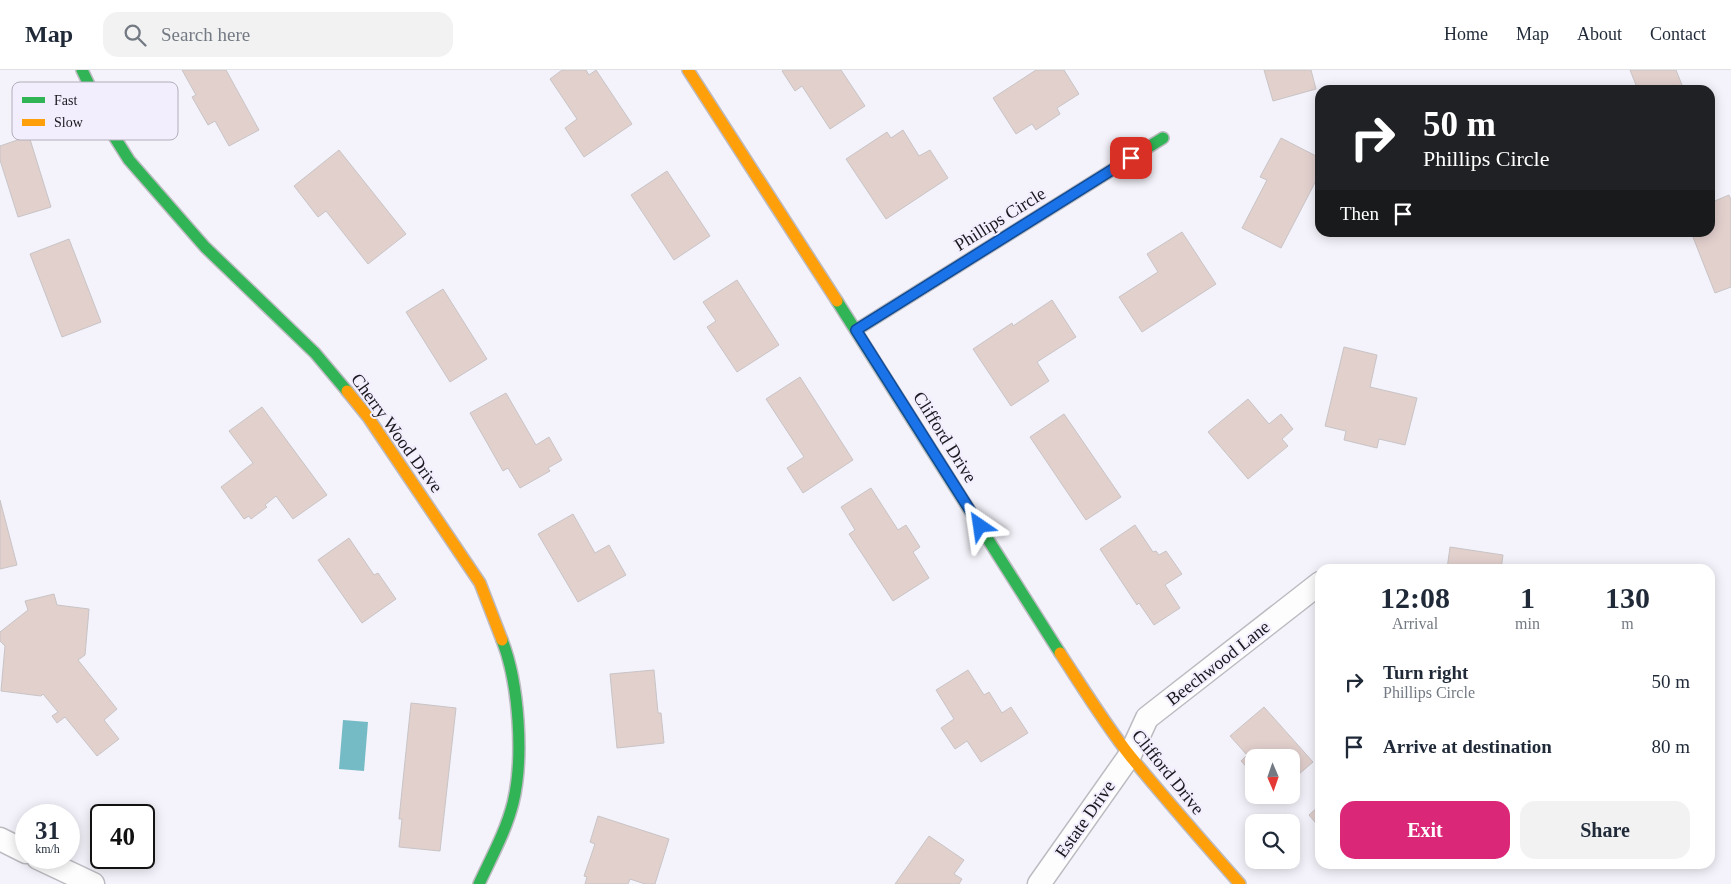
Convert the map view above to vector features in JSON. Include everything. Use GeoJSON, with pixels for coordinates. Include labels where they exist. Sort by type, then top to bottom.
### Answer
{"type":"FeatureCollection","features":[{"type":"Feature","properties":{"kind":"street","name":"Cherry Wood Drive"},"geometry":{"type":"LineString","coordinates":[[82,70],[88,82]]}},
{"type":"Feature","properties":{"kind":"street","name":"Clifford Drive"},"geometry":{"type":"LineString","coordinates":[[688,70],[856,330],[1084,690],[1130,755],[1240,884]]}},
{"type":"Feature","properties":{"kind":"street","name":"Phillips Circle"},"geometry":{"type":"LineString","coordinates":[[856,330],[1163,138]]}},
{"type":"Feature","properties":{"kind":"street","name":"Cherry Wood Drive"},"geometry":{"type":"LineString","coordinates":[[117,140],[129,160],[205,247],[315,353],[368,417],[480,583],[507,653],[518,728],[518,764],[512,802],[505,825],[480,884]]}},
{"type":"Feature","properties":{"kind":"street","name":"Beechwood Lane"},"geometry":{"type":"LineString","coordinates":[[1130,755],[1147,718],[1315,587]]}},
{"type":"Feature","properties":{"kind":"street","name":"Estate Drive"},"geometry":{"type":"LineString","coordinates":[[1039,884],[1130,755]]}},
{"type":"Feature","properties":{"kind":"street"},"geometry":{"type":"LineString","coordinates":[[0,839],[15,846]]}},
{"type":"Feature","properties":{"kind":"street"},"geometry":{"type":"LineString","coordinates":[[62,869],[94,884]]}},
{"type":"Feature","properties":{"kind":"water"},"geometry":{"type":"Polygon","coordinates":[[[343,720],[368,722],[364,771],[339,769],[343,720]]]}},
{"type":"Feature","properties":{"kind":"building"},"geometry":{"type":"Polygon","coordinates":[[[182,70],[226,70],[259,130],[229,146],[215,121],[208,125],[192,97],[196,95],[182,70]]]}},
{"type":"Feature","properties":{"kind":"building"},"geometry":{"type":"Polygon","coordinates":[[[562,70],[586,70],[589,75],[596,70],[632,124],[584,157],[565,128],[577,119],[550,79],[562,70]]]}},
{"type":"Feature","properties":{"kind":"building"},"geometry":{"type":"Polygon","coordinates":[[[841,70],[865,106],[830,129],[802,86],[795,91],[782,71],[841,70]]]}},
{"type":"Feature","properties":{"kind":"building"},"geometry":{"type":"Polygon","coordinates":[[[1036,70],[1064,70],[1079,94],[1057,108],[1060,114],[1036,130],[1032,124],[1016,134],[993,98],[1036,70]]]}},
{"type":"Feature","properties":{"kind":"building"},"geometry":{"type":"Polygon","coordinates":[[[1264,70],[1311,70],[1315,89],[1273,101],[1264,70]]]}},
{"type":"Feature","properties":{"kind":"building"},"geometry":{"type":"Polygon","coordinates":[[[1630,70],[1676,70],[1682,85],[1636,85],[1630,70]]]}},
{"type":"Feature","properties":{"kind":"building"},"geometry":{"type":"Polygon","coordinates":[[[903,130],[919,156],[930,150],[948,178],[886,219],[846,159],[887,132],[891,138],[903,130]]]}},
{"type":"Feature","properties":{"kind":"building"},"geometry":{"type":"Polygon","coordinates":[[[1281,138],[1315,155],[1315,183],[1281,248],[1242,228],[1267,180],[1260,177],[1281,138]]]}},
{"type":"Feature","properties":{"kind":"building"},"geometry":{"type":"Polygon","coordinates":[[[17,140],[30,140],[51,207],[18,217],[0,160],[0,146],[17,140]]]}},
{"type":"Feature","properties":{"kind":"building"},"geometry":{"type":"Polygon","coordinates":[[[339,150],[406,234],[368,264],[326,211],[318,217],[294,186],[339,150]]]}},
{"type":"Feature","properties":{"kind":"building"},"geometry":{"type":"Polygon","coordinates":[[[667,171],[710,236],[674,260],[631,195],[667,171]]]}},
{"type":"Feature","properties":{"kind":"building"},"geometry":{"type":"Polygon","coordinates":[[[1729,195],[1731,200],[1731,287],[1715,293],[1693,237],[1715,237],[1715,201],[1729,195]]]}},
{"type":"Feature","properties":{"kind":"building"},"geometry":{"type":"Polygon","coordinates":[[[1182,232],[1216,284],[1142,332],[1119,297],[1158,272],[1147,254],[1182,232]]]}},
{"type":"Feature","properties":{"kind":"building"},"geometry":{"type":"Polygon","coordinates":[[[69,239],[101,322],[62,337],[30,254],[69,239]]]}},
{"type":"Feature","properties":{"kind":"building"},"geometry":{"type":"Polygon","coordinates":[[[737,280],[779,345],[737,372],[707,327],[716,321],[703,302],[737,280]]]}},
{"type":"Feature","properties":{"kind":"building"},"geometry":{"type":"Polygon","coordinates":[[[443,289],[487,359],[450,382],[406,312],[443,289]]]}},
{"type":"Feature","properties":{"kind":"building"},"geometry":{"type":"Polygon","coordinates":[[[1052,300],[1076,337],[1037,362],[1049,381],[1011,406],[973,349],[1012,323],[1013,326],[1052,300]]]}},
{"type":"Feature","properties":{"kind":"building"},"geometry":{"type":"Polygon","coordinates":[[[1344,347],[1377,355],[1370,387],[1417,398],[1405,445],[1379,439],[1377,448],[1344,440],[1346,431],[1325,426],[1344,347]]]}},
{"type":"Feature","properties":{"kind":"building"},"geometry":{"type":"Polygon","coordinates":[[[800,377],[853,460],[803,493],[787,468],[804,457],[766,399],[800,377]]]}},
{"type":"Feature","properties":{"kind":"building"},"geometry":{"type":"Polygon","coordinates":[[[506,393],[536,445],[549,437],[562,460],[548,468],[550,471],[520,488],[508,468],[503,471],[470,413],[506,393]]]}},
{"type":"Feature","properties":{"kind":"building"},"geometry":{"type":"Polygon","coordinates":[[[1248,399],[1269,424],[1281,414],[1293,429],[1282,439],[1288,446],[1248,479],[1208,432],[1248,399]]]}},
{"type":"Feature","properties":{"kind":"building"},"geometry":{"type":"Polygon","coordinates":[[[262,407],[327,495],[293,519],[276,496],[265,505],[267,507],[251,519],[249,516],[244,519],[221,487],[253,463],[229,431],[262,407]]]}},
{"type":"Feature","properties":{"kind":"building"},"geometry":{"type":"Polygon","coordinates":[[[1064,414],[1121,497],[1086,520],[1030,437],[1064,414]]]}},
{"type":"Feature","properties":{"kind":"building"},"geometry":{"type":"Polygon","coordinates":[[[871,488],[898,530],[906,525],[920,547],[913,552],[929,578],[893,601],[849,534],[855,530],[841,507],[871,488]]]}},
{"type":"Feature","properties":{"kind":"building"},"geometry":{"type":"Polygon","coordinates":[[[0,500],[17,565],[0,569],[0,500]]]}},
{"type":"Feature","properties":{"kind":"building"},"geometry":{"type":"Polygon","coordinates":[[[573,514],[595,553],[609,545],[626,575],[578,602],[538,534],[573,514]]]}},
{"type":"Feature","properties":{"kind":"building"},"geometry":{"type":"Polygon","coordinates":[[[1135,525],[1153,552],[1156,551],[1159,555],[1166,551],[1182,574],[1165,585],[1180,608],[1154,625],[1139,603],[1137,605],[1100,549],[1135,525]]]}},
{"type":"Feature","properties":{"kind":"building"},"geometry":{"type":"Polygon","coordinates":[[[349,538],[374,575],[378,573],[396,599],[362,623],[318,560],[349,538]]]}},
{"type":"Feature","properties":{"kind":"building"},"geometry":{"type":"Polygon","coordinates":[[[1450,547],[1503,555],[1502,564],[1448,564],[1450,547]]]}},
{"type":"Feature","properties":{"kind":"building"},"geometry":{"type":"Polygon","coordinates":[[[54,594],[57,605],[89,609],[85,655],[78,660],[117,709],[104,720],[119,739],[97,756],[65,717],[57,723],[52,716],[58,712],[43,694],[41,696],[1,691],[5,646],[0,641],[0,632],[28,610],[25,601],[54,594]]]}},
{"type":"Feature","properties":{"kind":"building"},"geometry":{"type":"Polygon","coordinates":[[[654,670],[658,713],[661,713],[664,743],[617,748],[610,674],[654,670]]]}},
{"type":"Feature","properties":{"kind":"building"},"geometry":{"type":"Polygon","coordinates":[[[968,670],[984,695],[989,692],[1002,713],[1011,707],[1028,733],[981,762],[967,741],[955,749],[941,728],[954,719],[936,690],[968,670]]]}},
{"type":"Feature","properties":{"kind":"building"},"geometry":{"type":"Polygon","coordinates":[[[411,703],[456,708],[440,851],[399,847],[402,819],[399,819],[411,703]]]}},
{"type":"Feature","properties":{"kind":"building"},"geometry":{"type":"Polygon","coordinates":[[[1264,707],[1313,762],[1300,773],[1300,749],[1245,749],[1245,753],[1230,736],[1264,707]]]}},
{"type":"Feature","properties":{"kind":"building"},"geometry":{"type":"Polygon","coordinates":[[[1245,757],[1245,765],[1241,761],[1245,757]]]}},
{"type":"Feature","properties":{"kind":"building"},"geometry":{"type":"Polygon","coordinates":[[[1315,810],[1315,822],[1309,815],[1315,810]]]}},
{"type":"Feature","properties":{"kind":"building"},"geometry":{"type":"Polygon","coordinates":[[[598,816],[669,839],[655,884],[645,884],[630,879],[628,884],[585,884],[587,877],[584,876],[595,844],[590,842],[598,816]]]}},
{"type":"Feature","properties":{"kind":"building"},"geometry":{"type":"Polygon","coordinates":[[[929,836],[964,860],[954,874],[962,879],[959,884],[895,884],[929,836]]]}},
{"type":"Feature","properties":{"kind":"traffic: fast"},"geometry":{"type":"LineString","coordinates":[[82,70],[88,82]]}},
{"type":"Feature","properties":{"kind":"traffic: fast"},"geometry":{"type":"LineString","coordinates":[[856,330],[1163,138]]}},
{"type":"Feature","properties":{"kind":"traffic: fast"},"geometry":{"type":"LineString","coordinates":[[116,140],[129,160],[205,247],[315,353],[347,391]]}},
{"type":"Feature","properties":{"kind":"traffic: fast"},"geometry":{"type":"LineString","coordinates":[[837,301],[1060,653]]}},
{"type":"Feature","properties":{"kind":"traffic: fast"},"geometry":{"type":"LineString","coordinates":[[479,884],[510,813],[518,765],[519,743],[516,699],[508,658],[502,640]]}},
{"type":"Feature","properties":{"kind":"traffic: slow"},"geometry":{"type":"LineString","coordinates":[[688,70],[837,301]]}},
{"type":"Feature","properties":{"kind":"traffic: slow"},"geometry":{"type":"LineString","coordinates":[[347,391],[368,417],[480,583],[502,640]]}},
{"type":"Feature","properties":{"kind":"traffic: slow"},"geometry":{"type":"LineString","coordinates":[[1060,653],[1103,719],[1131,757],[1240,884]]}},
{"type":"Feature","properties":{"kind":"route"},"geometry":{"type":"LineString","coordinates":[[980,526],[856,330],[1131,158]]}}]}
